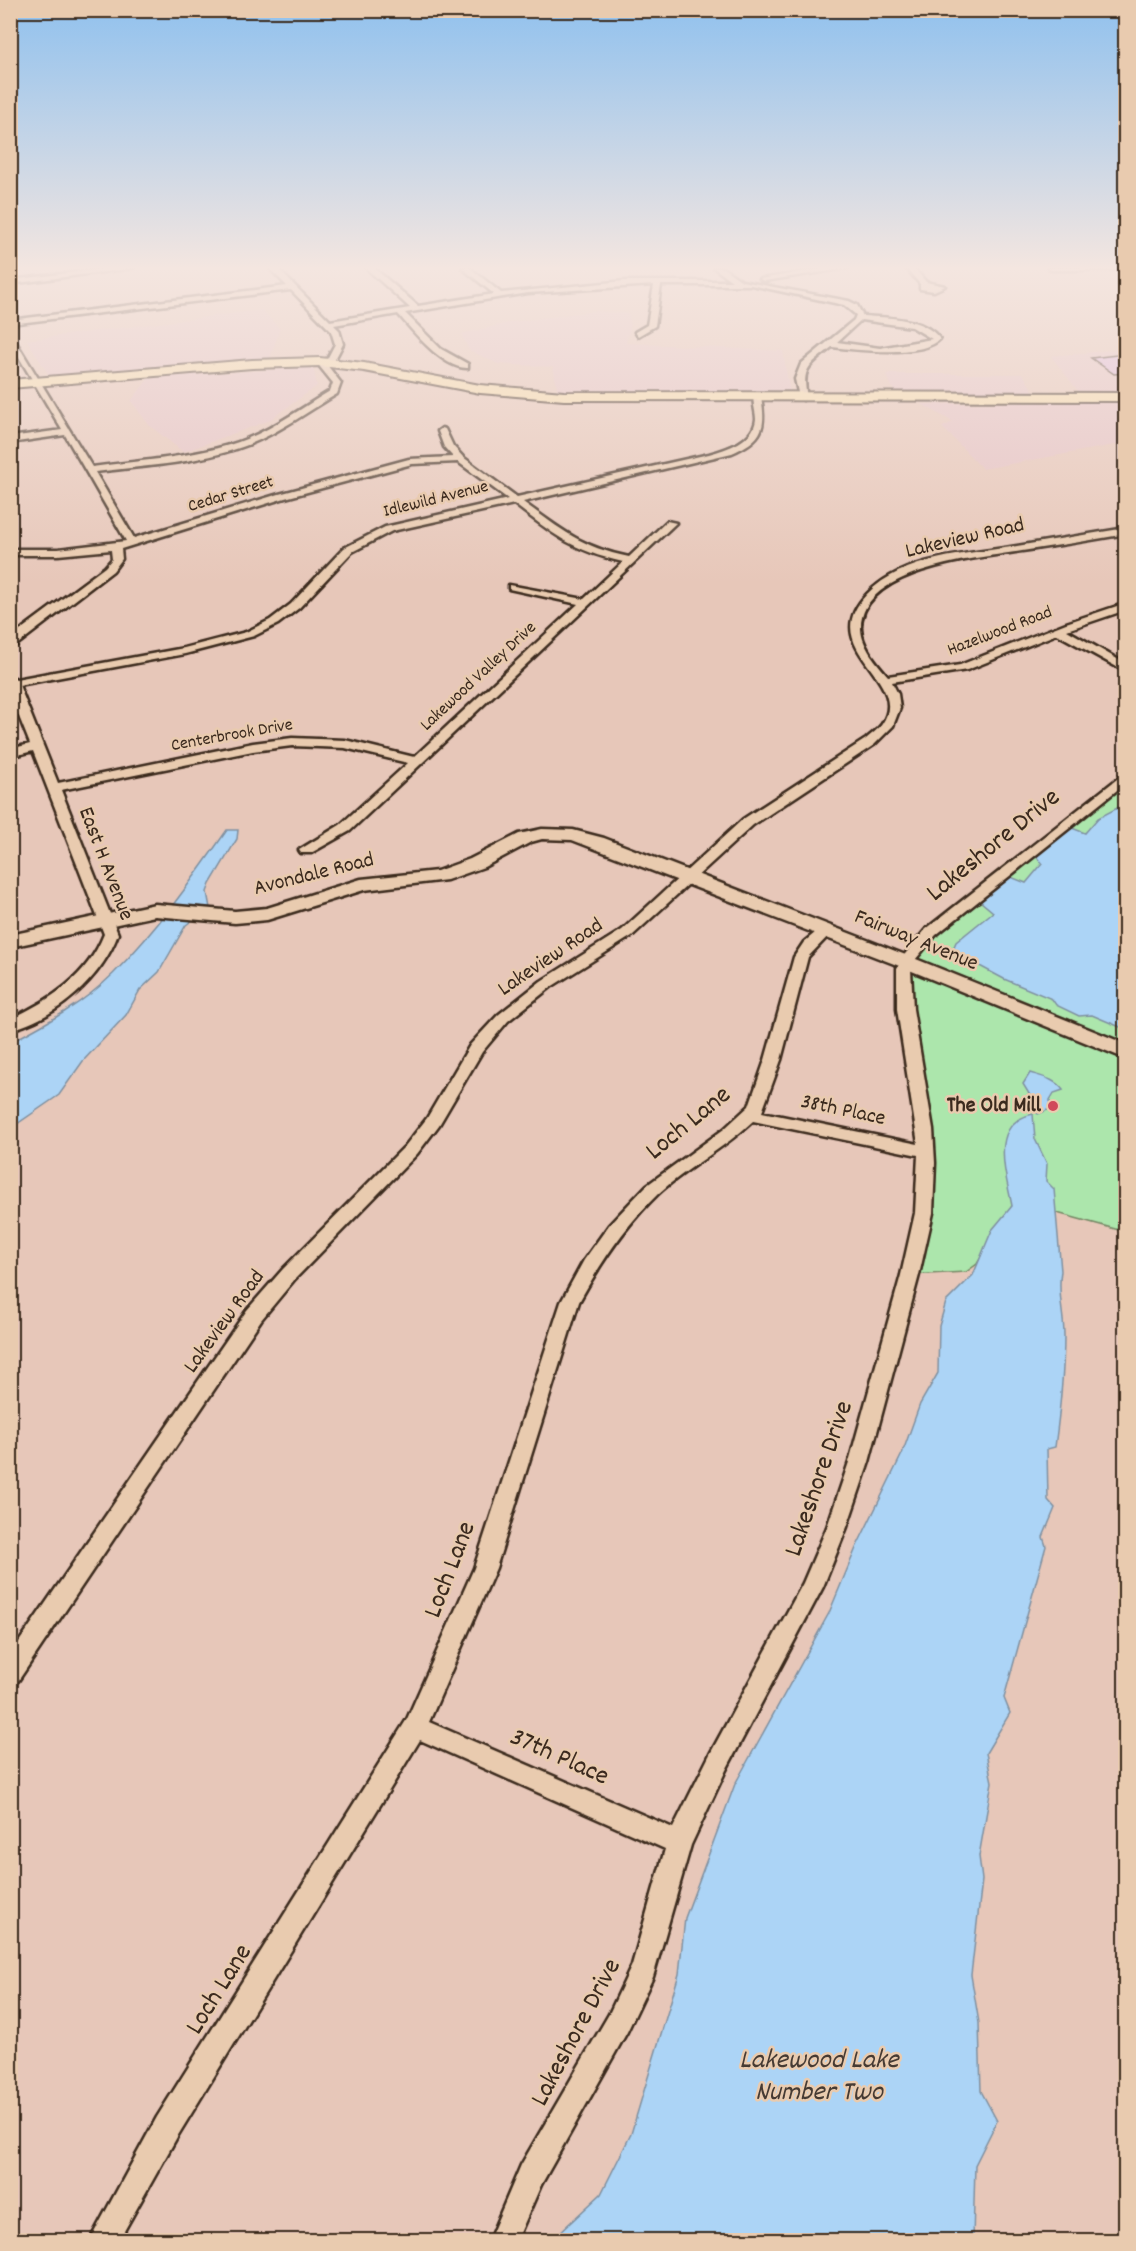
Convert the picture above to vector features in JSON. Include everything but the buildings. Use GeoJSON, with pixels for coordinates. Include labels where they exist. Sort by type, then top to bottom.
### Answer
{"type":"FeatureCollection","features":[{"type":"Feature","properties":{"kind":"main road"},"geometry":{"type":"LineString","coordinates":[[10,385],[137,373]]}},
{"type":"Feature","properties":{"kind":"main road"},"geometry":{"type":"LineString","coordinates":[[394,373],[459,386],[519,394],[803,398],[1125,397]]}},
{"type":"Feature","properties":{"kind":"street"},"geometry":{"type":"LineString","coordinates":[[34,373],[132,543]]}},
{"type":"Feature","properties":{"kind":"street"},"geometry":{"type":"LineString","coordinates":[[90,470],[201,454],[244,443],[328,398],[337,387],[330,373]]}},
{"type":"Feature","properties":{"kind":"street"},"geometry":{"type":"LineString","coordinates":[[800,373],[799,379],[803,398]]}},
{"type":"Feature","properties":{"kind":"street","name":"Idlewild Avenue"},"geometry":{"type":"LineString","coordinates":[[11,681],[214,645],[250,634],[284,616],[339,558],[371,536],[410,522],[703,458],[730,450],[747,440],[757,430],[760,418],[756,397]]}},
{"type":"Feature","properties":{"kind":"street"},"geometry":{"type":"LineString","coordinates":[[442,431],[449,447],[460,459],[571,542],[596,552],[630,560]]}},
{"type":"Feature","properties":{"kind":"street"},"geometry":{"type":"LineString","coordinates":[[10,440],[68,432]]}},
{"type":"Feature","properties":{"kind":"street","name":"Cedar Street"},"geometry":{"type":"LineString","coordinates":[[10,552],[58,552],[116,547],[282,496],[412,461],[460,459]]}},
{"type":"Feature","properties":{"kind":"street","name":"Lakewood Valley Drive"},"geometry":{"type":"LineString","coordinates":[[306,850],[345,828],[670,523]]}},
{"type":"Feature","properties":{"kind":"street","name":"Lakeview Road"},"geometry":{"type":"LineString","coordinates":[[10,1674],[254,1315],[288,1274],[411,1150],[433,1121],[485,1037],[522,1001],[627,933],[747,822],[870,742],[887,726],[894,711],[894,700],[885,681],[861,651],[855,625],[859,612],[868,599],[887,584],[918,569],[950,561],[1125,531]]}},
{"type":"Feature","properties":{"kind":"street"},"geometry":{"type":"LineString","coordinates":[[10,647],[27,630],[97,580],[117,559],[116,547]]}},
{"type":"Feature","properties":{"kind":"street"},"geometry":{"type":"LineString","coordinates":[[513,588],[584,602]]}},
{"type":"Feature","properties":{"kind":"street","name":"Hazelwood Road"},"geometry":{"type":"LineString","coordinates":[[885,681],[963,668],[1125,606]]}},
{"type":"Feature","properties":{"kind":"street"},"geometry":{"type":"LineString","coordinates":[[1058,630],[1125,669]]}},
{"type":"Feature","properties":{"kind":"street","name":"East H Avenue"},"geometry":{"type":"LineString","coordinates":[[10,1025],[53,1003],[84,978],[109,942],[111,934],[11,681]]}},
{"type":"Feature","properties":{"kind":"street","name":"Centerbrook Drive"},"geometry":{"type":"LineString","coordinates":[[54,788],[253,747],[292,742],[345,744],[417,761]]}},
{"type":"Feature","properties":{"kind":"street"},"geometry":{"type":"LineString","coordinates":[[10,753],[37,746]]}},
{"type":"Feature","properties":{"kind":"street","name":"Lakeshore Drive"},"geometry":{"type":"LineString","coordinates":[[503,2241],[531,2175],[618,2023],[644,1968],[679,1843],[718,1762],[802,1605],[837,1527],[859,1462],[910,1275],[924,1213],[925,1129],[903,997],[904,968],[909,963],[907,960],[912,951],[931,932],[1125,776]]}},
{"type":"Feature","properties":{"kind":"street","name":"Avondale Road"},"geometry":{"type":"LineString","coordinates":[[10,941],[165,909],[235,917],[267,914],[290,909],[361,885],[440,876],[477,863],[506,845],[542,834],[584,837],[688,876]]}},
{"type":"Feature","properties":{"kind":"street","name":"Fairway Avenue"},"geometry":{"type":"LineString","coordinates":[[688,876],[909,963],[1125,1052]]}},
{"type":"Feature","properties":{"kind":"street","name":"Loch Lane"},"geometry":{"type":"LineString","coordinates":[[104,2241],[167,2127],[415,1727],[485,1568],[548,1365],[575,1293],[593,1260],[615,1229],[653,1189],[751,1115],[764,1091],[801,957],[809,945],[826,931]]}},
{"type":"Feature","properties":{"kind":"street","name":"38th Place"},"geometry":{"type":"LineString","coordinates":[[751,1115],[926,1151]]}},
{"type":"Feature","properties":{"kind":"street","name":"37th Place"},"geometry":{"type":"LineString","coordinates":[[415,1727],[679,1843]]}},
{"type":"Feature","properties":{"kind":"shaded area"},"geometry":{"type":"Polygon","coordinates":[[[48,373],[96,373],[50,377],[48,373]]]}},
{"type":"Feature","properties":{"kind":"shaded area"},"geometry":{"type":"Polygon","coordinates":[[[223,373],[314,373],[317,386],[268,421],[183,452],[149,425],[131,401],[149,378],[223,373]]]}},
{"type":"Feature","properties":{"kind":"shaded area"},"geometry":{"type":"Polygon","coordinates":[[[554,373],[787,373],[790,393],[558,392],[554,373]]]}},
{"type":"Feature","properties":{"kind":"shaded area"},"geometry":{"type":"Polygon","coordinates":[[[1064,373],[1125,373],[1125,391],[1078,391],[1064,373]]]}},
{"type":"Feature","properties":{"kind":"shaded area"},"geometry":{"type":"Polygon","coordinates":[[[886,374],[1023,374],[1034,392],[895,393],[886,374]]]}},
{"type":"Feature","properties":{"kind":"shaded area"},"geometry":{"type":"Polygon","coordinates":[[[1125,402],[1125,443],[983,469],[942,427],[953,422],[922,404],[1125,402]]]}},
{"type":"Feature","properties":{"kind":"green space"},"geometry":{"type":"Polygon","coordinates":[[[1125,782],[1126,1201],[1119,1230],[1057,1213],[1012,1206],[977,1264],[966,1272],[910,1275],[925,1190],[907,960],[1026,855],[1125,782]]]}},
{"type":"Feature","properties":{"kind":"water"},"geometry":{"type":"Polygon","coordinates":[[[1125,804],[1125,1029],[1092,1015],[1079,1016],[1056,1005],[1052,999],[1004,979],[957,954],[953,949],[956,942],[993,912],[980,901],[1011,877],[1026,883],[1042,864],[1035,855],[1072,828],[1085,833],[1098,818],[1125,804]]]}},
{"type":"Feature","properties":{"kind":"water"},"geometry":{"type":"Polygon","coordinates":[[[227,830],[238,830],[237,839],[210,884],[207,892],[210,908],[186,925],[159,972],[140,990],[126,1015],[83,1061],[59,1095],[11,1128],[11,1042],[77,1003],[113,974],[159,922],[227,830]]]}},
{"type":"Feature","properties":{"kind":"water"},"geometry":{"type":"Polygon","coordinates":[[[1030,1073],[1052,1081],[1063,1090],[1054,1093],[1050,1100],[1050,1109],[1038,1114],[1027,1106],[1031,1097],[1023,1084],[1030,1073]]]}},
{"type":"Feature","properties":{"kind":"water","name":"Lakewood Lake Number Two"},"geometry":{"type":"Polygon","coordinates":[[[1033,1114],[1035,1139],[1047,1164],[1046,1181],[1054,1189],[1064,1327],[1063,1363],[1055,1447],[1047,1449],[1048,1500],[1055,1508],[1043,1537],[1046,1546],[1004,1698],[1010,1713],[986,1753],[992,1782],[979,1856],[982,1880],[971,1975],[979,2023],[981,2091],[997,2121],[975,2165],[973,2240],[555,2240],[557,2235],[601,2194],[631,2134],[679,1974],[685,1918],[735,1784],[829,1613],[856,1548],[902,1454],[920,1404],[938,1373],[939,1326],[946,1302],[973,1275],[992,1230],[1012,1206],[1004,1165],[1005,1139],[1010,1128],[1019,1119],[1033,1114]]]}},
{"type":"Feature","properties":{"kind":"place","name":"The Old Mill"},"geometry":{"type":"Point","coordinates":[1053,1106]}}]}
